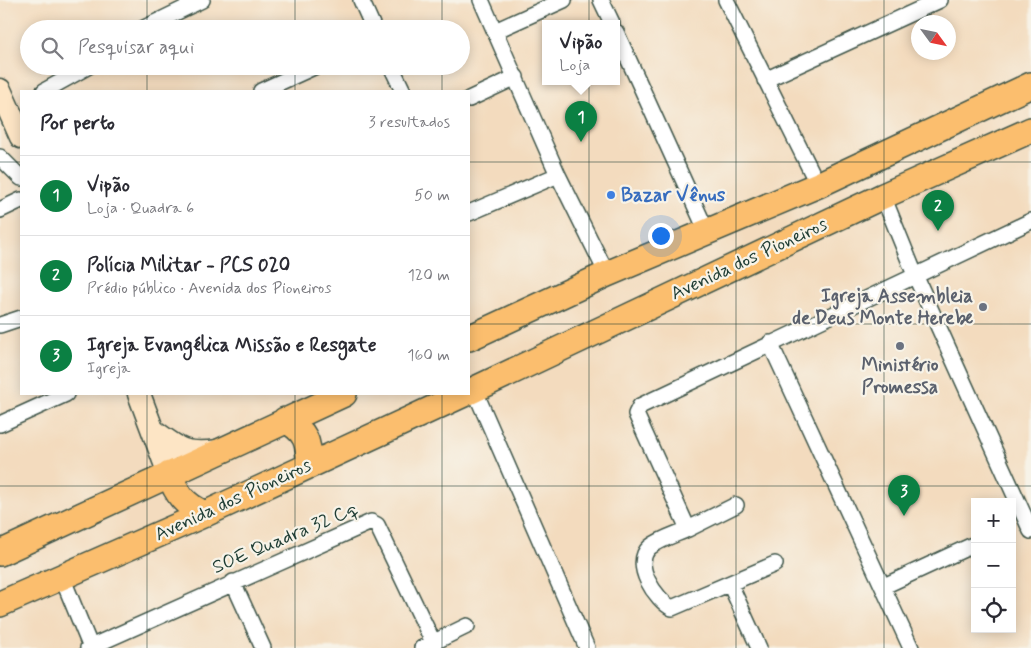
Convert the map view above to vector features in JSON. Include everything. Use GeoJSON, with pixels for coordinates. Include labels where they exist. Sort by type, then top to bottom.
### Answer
{"type":"FeatureCollection","features":[{"type":"Feature","properties":{"kind":"main road","name":"Avenida dos Pioneiros"},"geometry":{"type":"LineString","coordinates":[[470,338],[608,274],[818,185],[1031,85]]}},
{"type":"Feature","properties":{"kind":"main road","name":"Avenida dos Pioneiros"},"geometry":{"type":"LineString","coordinates":[[470,390],[883,196],[1031,130]]}},
{"type":"Feature","properties":{"kind":"main road"},"geometry":{"type":"LineString","coordinates":[[0,553],[342,395]]}},
{"type":"Feature","properties":{"kind":"main road","name":"Avenida dos Pioneiros"},"geometry":{"type":"LineString","coordinates":[[0,604],[205,514],[458,395]]}},
{"type":"Feature","properties":{"kind":"main road"},"geometry":{"type":"LineString","coordinates":[[285,420],[301,430],[308,444],[309,464]]}},
{"type":"Feature","properties":{"kind":"main road"},"geometry":{"type":"LineString","coordinates":[[170,474],[182,500],[192,508],[205,514]]}},
{"type":"Feature","properties":{"kind":"street"},"geometry":{"type":"LineString","coordinates":[[161,20],[202,0]]}},
{"type":"Feature","properties":{"kind":"street"},"geometry":{"type":"LineString","coordinates":[[361,0],[370,20]]}},
{"type":"Feature","properties":{"kind":"street"},"geometry":{"type":"LineString","coordinates":[[481,0],[558,175],[608,274]]}},
{"type":"Feature","properties":{"kind":"street"},"geometry":{"type":"LineString","coordinates":[[495,31],[564,0]]}},
{"type":"Feature","properties":{"kind":"street"},"geometry":{"type":"LineString","coordinates":[[601,0],[611,20]]}},
{"type":"Feature","properties":{"kind":"street"},"geometry":{"type":"LineString","coordinates":[[726,0],[818,185]]}},
{"type":"Feature","properties":{"kind":"street"},"geometry":{"type":"LineString","coordinates":[[765,80],[940,0]]}},
{"type":"Feature","properties":{"kind":"street"},"geometry":{"type":"LineString","coordinates":[[620,41],[707,232]]}},
{"type":"Feature","properties":{"kind":"street"},"geometry":{"type":"LineString","coordinates":[[46,90],[73,75]]}},
{"type":"Feature","properties":{"kind":"street"},"geometry":{"type":"LineString","coordinates":[[263,90],[296,75]]}},
{"type":"Feature","properties":{"kind":"street"},"geometry":{"type":"LineString","coordinates":[[395,75],[403,90]]}},
{"type":"Feature","properties":{"kind":"street"},"geometry":{"type":"LineString","coordinates":[[470,99],[516,77]]}},
{"type":"Feature","properties":{"kind":"street"},"geometry":{"type":"LineString","coordinates":[[10,101],[20,134]]}},
{"type":"Feature","properties":{"kind":"street"},"geometry":{"type":"LineString","coordinates":[[0,157],[20,177]]}},
{"type":"Feature","properties":{"kind":"street"},"geometry":{"type":"LineString","coordinates":[[470,213],[558,175]]}},
{"type":"Feature","properties":{"kind":"street"},"geometry":{"type":"LineString","coordinates":[[883,196],[915,275],[1025,524]]}},
{"type":"Feature","properties":{"kind":"street"},"geometry":{"type":"LineString","coordinates":[[0,210],[20,200]]}},
{"type":"Feature","properties":{"kind":"street"},"geometry":{"type":"LineString","coordinates":[[688,529],[636,414],[636,410],[640,406],[1031,221]]}},
{"type":"Feature","properties":{"kind":"street"},"geometry":{"type":"LineString","coordinates":[[0,325],[20,318]]}},
{"type":"Feature","properties":{"kind":"street"},"geometry":{"type":"LineString","coordinates":[[770,343],[884,586],[911,648]]}},
{"type":"Feature","properties":{"kind":"street"},"geometry":{"type":"LineString","coordinates":[[470,392],[587,648]]}},
{"type":"Feature","properties":{"kind":"street"},"geometry":{"type":"LineString","coordinates":[[0,424],[64,395]]}},
{"type":"Feature","properties":{"kind":"street"},"geometry":{"type":"LineString","coordinates":[[139,395],[170,474]]}},
{"type":"Feature","properties":{"kind":"street"},"geometry":{"type":"LineString","coordinates":[[154,431],[180,449],[194,454],[220,450]]}},
{"type":"Feature","properties":{"kind":"street"},"geometry":{"type":"LineString","coordinates":[[736,505],[650,547],[644,555],[644,570],[660,600],[672,608],[774,564]]}},
{"type":"Feature","properties":{"kind":"street","name":"SOE Quadra 32 Cq"},"geometry":{"type":"LineString","coordinates":[[62,577],[90,648],[233,582],[370,522],[377,525],[428,645]]}},
{"type":"Feature","properties":{"kind":"street"},"geometry":{"type":"LineString","coordinates":[[884,586],[971,546]]}},
{"type":"Feature","properties":{"kind":"street"},"geometry":{"type":"LineString","coordinates":[[233,582],[263,648]]}},
{"type":"Feature","properties":{"kind":"street"},"geometry":{"type":"LineString","coordinates":[[730,584],[760,648]]}},
{"type":"Feature","properties":{"kind":"street"},"geometry":{"type":"LineString","coordinates":[[428,645],[467,626]]}},
{"type":"Feature","properties":{"kind":"place","name":"Vipão"},"geometry":{"type":"Point","coordinates":[581,142]}},
{"type":"Feature","properties":{"kind":"place","name":"Bazar Vênus"},"geometry":{"type":"Point","coordinates":[611,195]}},
{"type":"Feature","properties":{"kind":"place","name":"Polícia Militar - PCS 020"},"geometry":{"type":"Point","coordinates":[938,231]}},
{"type":"Feature","properties":{"kind":"place","name":"Igreja Assembleia de Deus Monte Herebe"},"geometry":{"type":"Point","coordinates":[983,307]}},
{"type":"Feature","properties":{"kind":"place","name":"Ministério Promessa"},"geometry":{"type":"Point","coordinates":[900,346]}},
{"type":"Feature","properties":{"kind":"place","name":"Igreja Evangélica Missão e Resgate"},"geometry":{"type":"Point","coordinates":[904,516]}}]}
